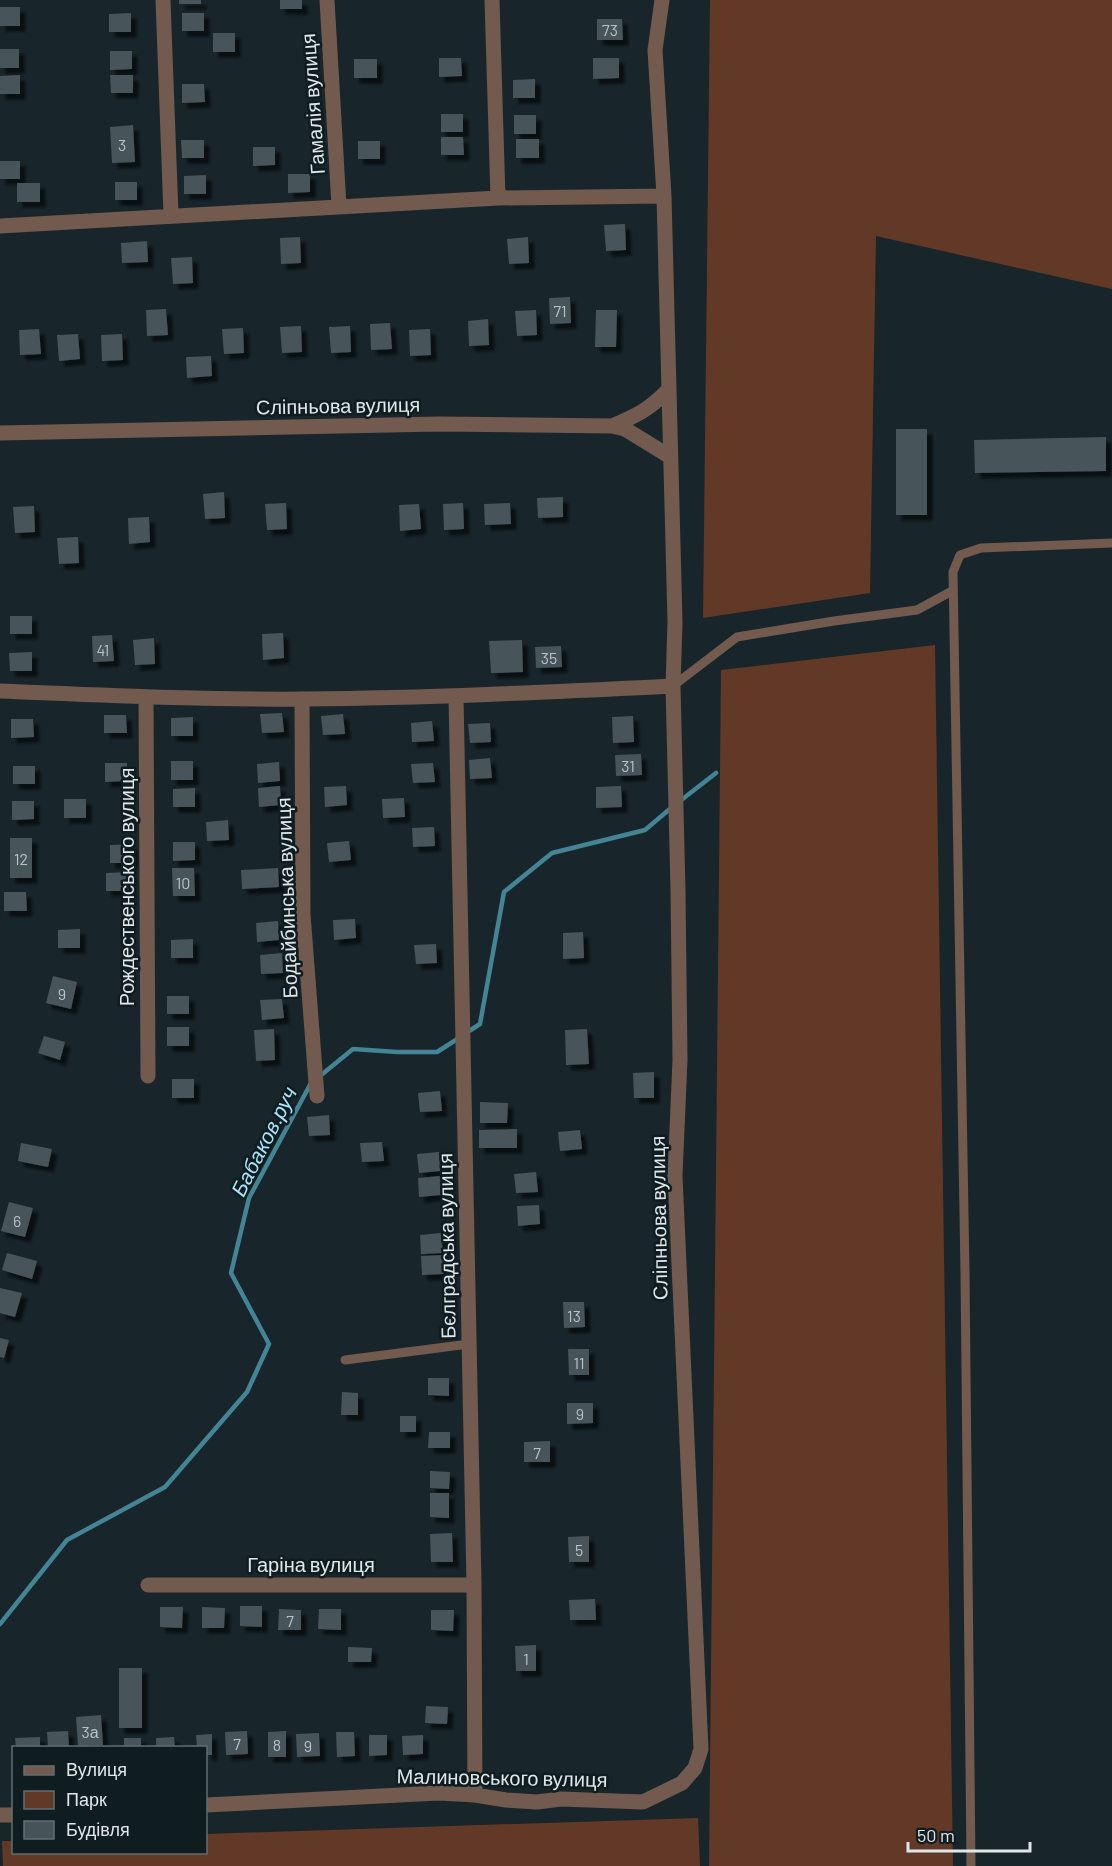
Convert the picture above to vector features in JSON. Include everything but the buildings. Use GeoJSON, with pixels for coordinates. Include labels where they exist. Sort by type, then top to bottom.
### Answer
{"type":"FeatureCollection","features":[{"type":"Feature","properties":{"kind":"street"},"geometry":{"type":"LineString","coordinates":[[163,0],[171,215]]}},
{"type":"Feature","properties":{"kind":"street","name":"Гамалія вулиця"},"geometry":{"type":"LineString","coordinates":[[327,0],[339,206]]}},
{"type":"Feature","properties":{"kind":"street"},"geometry":{"type":"LineString","coordinates":[[492,0],[498,198]]}},
{"type":"Feature","properties":{"kind":"street","name":"Сліпньова вулиця"},"geometry":{"type":"LineString","coordinates":[[662,0],[655,50],[664,196],[675,622],[673,686],[680,1060],[675,1176],[701,1749]]}},
{"type":"Feature","properties":{"kind":"street"},"geometry":{"type":"LineString","coordinates":[[0,226],[498,198],[664,196]]}},
{"type":"Feature","properties":{"kind":"street"},"geometry":{"type":"LineString","coordinates":[[612,426],[639,415],[668,390]]}},
{"type":"Feature","properties":{"kind":"street","name":"Сліпньова вулиця"},"geometry":{"type":"LineString","coordinates":[[0,433],[439,424],[612,426],[625,429],[669,456]]}},
{"type":"Feature","properties":{"kind":"street"},"geometry":{"type":"LineString","coordinates":[[0,691],[146,697],[303,699],[456,697],[673,686]]}},
{"type":"Feature","properties":{"kind":"street","name":"Рождественського вулиця"},"geometry":{"type":"LineString","coordinates":[[146,697],[148,1076]]}},
{"type":"Feature","properties":{"kind":"street","name":"Бєлградська вулиця"},"geometry":{"type":"LineString","coordinates":[[456,697],[474,1585],[475,1795]]}},
{"type":"Feature","properties":{"kind":"street","name":"Бодайбинська вулиця"},"geometry":{"type":"LineString","coordinates":[[303,699],[303,914],[317,1096]]}},
{"type":"Feature","properties":{"kind":"street","name":"Гаріна вулиця"},"geometry":{"type":"LineString","coordinates":[[148,1584],[474,1585]]}},
{"type":"Feature","properties":{"kind":"street","name":"Малиновського вулиця"},"geometry":{"type":"LineString","coordinates":[[207,1805],[439,1793],[537,1802],[592,1799],[643,1802],[682,1783],[695,1768],[701,1749]]}},
{"type":"Feature","properties":{"kind":"lane"},"geometry":{"type":"LineString","coordinates":[[971,1866],[965,1272],[953,572],[960,555],[981,548],[1112,543]]}},
{"type":"Feature","properties":{"kind":"lane"},"geometry":{"type":"LineString","coordinates":[[673,686],[737,637],[917,610],[952,591]]}},
{"type":"Feature","properties":{"kind":"lane"},"geometry":{"type":"LineString","coordinates":[[345,1360],[469,1344]]}},
{"type":"Feature","properties":{"kind":"green space"},"geometry":{"type":"Polygon","coordinates":[[[710,0],[1112,0],[1112,289],[876,236],[870,593],[703,618],[710,0]]]}},
{"type":"Feature","properties":{"kind":"green space"},"geometry":{"type":"Polygon","coordinates":[[[935,645],[953,1866],[709,1866],[721,670],[935,645]]]}},
{"type":"Feature","properties":{"kind":"green space"},"geometry":{"type":"Polygon","coordinates":[[[698,1818],[700,1866],[3,1866],[2,1841],[12,1841],[12,1854],[207,1854],[207,1834],[698,1818]]]}},
{"type":"Feature","properties":{"kind":"waterway","name":"Бабаков.руч"},"geometry":{"type":"LineString","coordinates":[[680,801],[716,773]]}},
{"type":"Feature","properties":{"kind":"waterway","name":"Бабаков.руч"},"geometry":{"type":"LineString","coordinates":[[466,1033],[480,1024],[504,892],[552,853],[645,830],[671,808]]}},
{"type":"Feature","properties":{"kind":"waterway","name":"Бабаков.руч"},"geometry":{"type":"LineString","coordinates":[[320,1076],[353,1049],[437,1052],[459,1038]]}},
{"type":"Feature","properties":{"kind":"waterway","name":"Бабаков.руч"},"geometry":{"type":"LineString","coordinates":[[0,1624],[67,1540],[165,1487],[247,1392],[269,1344],[231,1273],[249,1198],[311,1083]]}}]}
